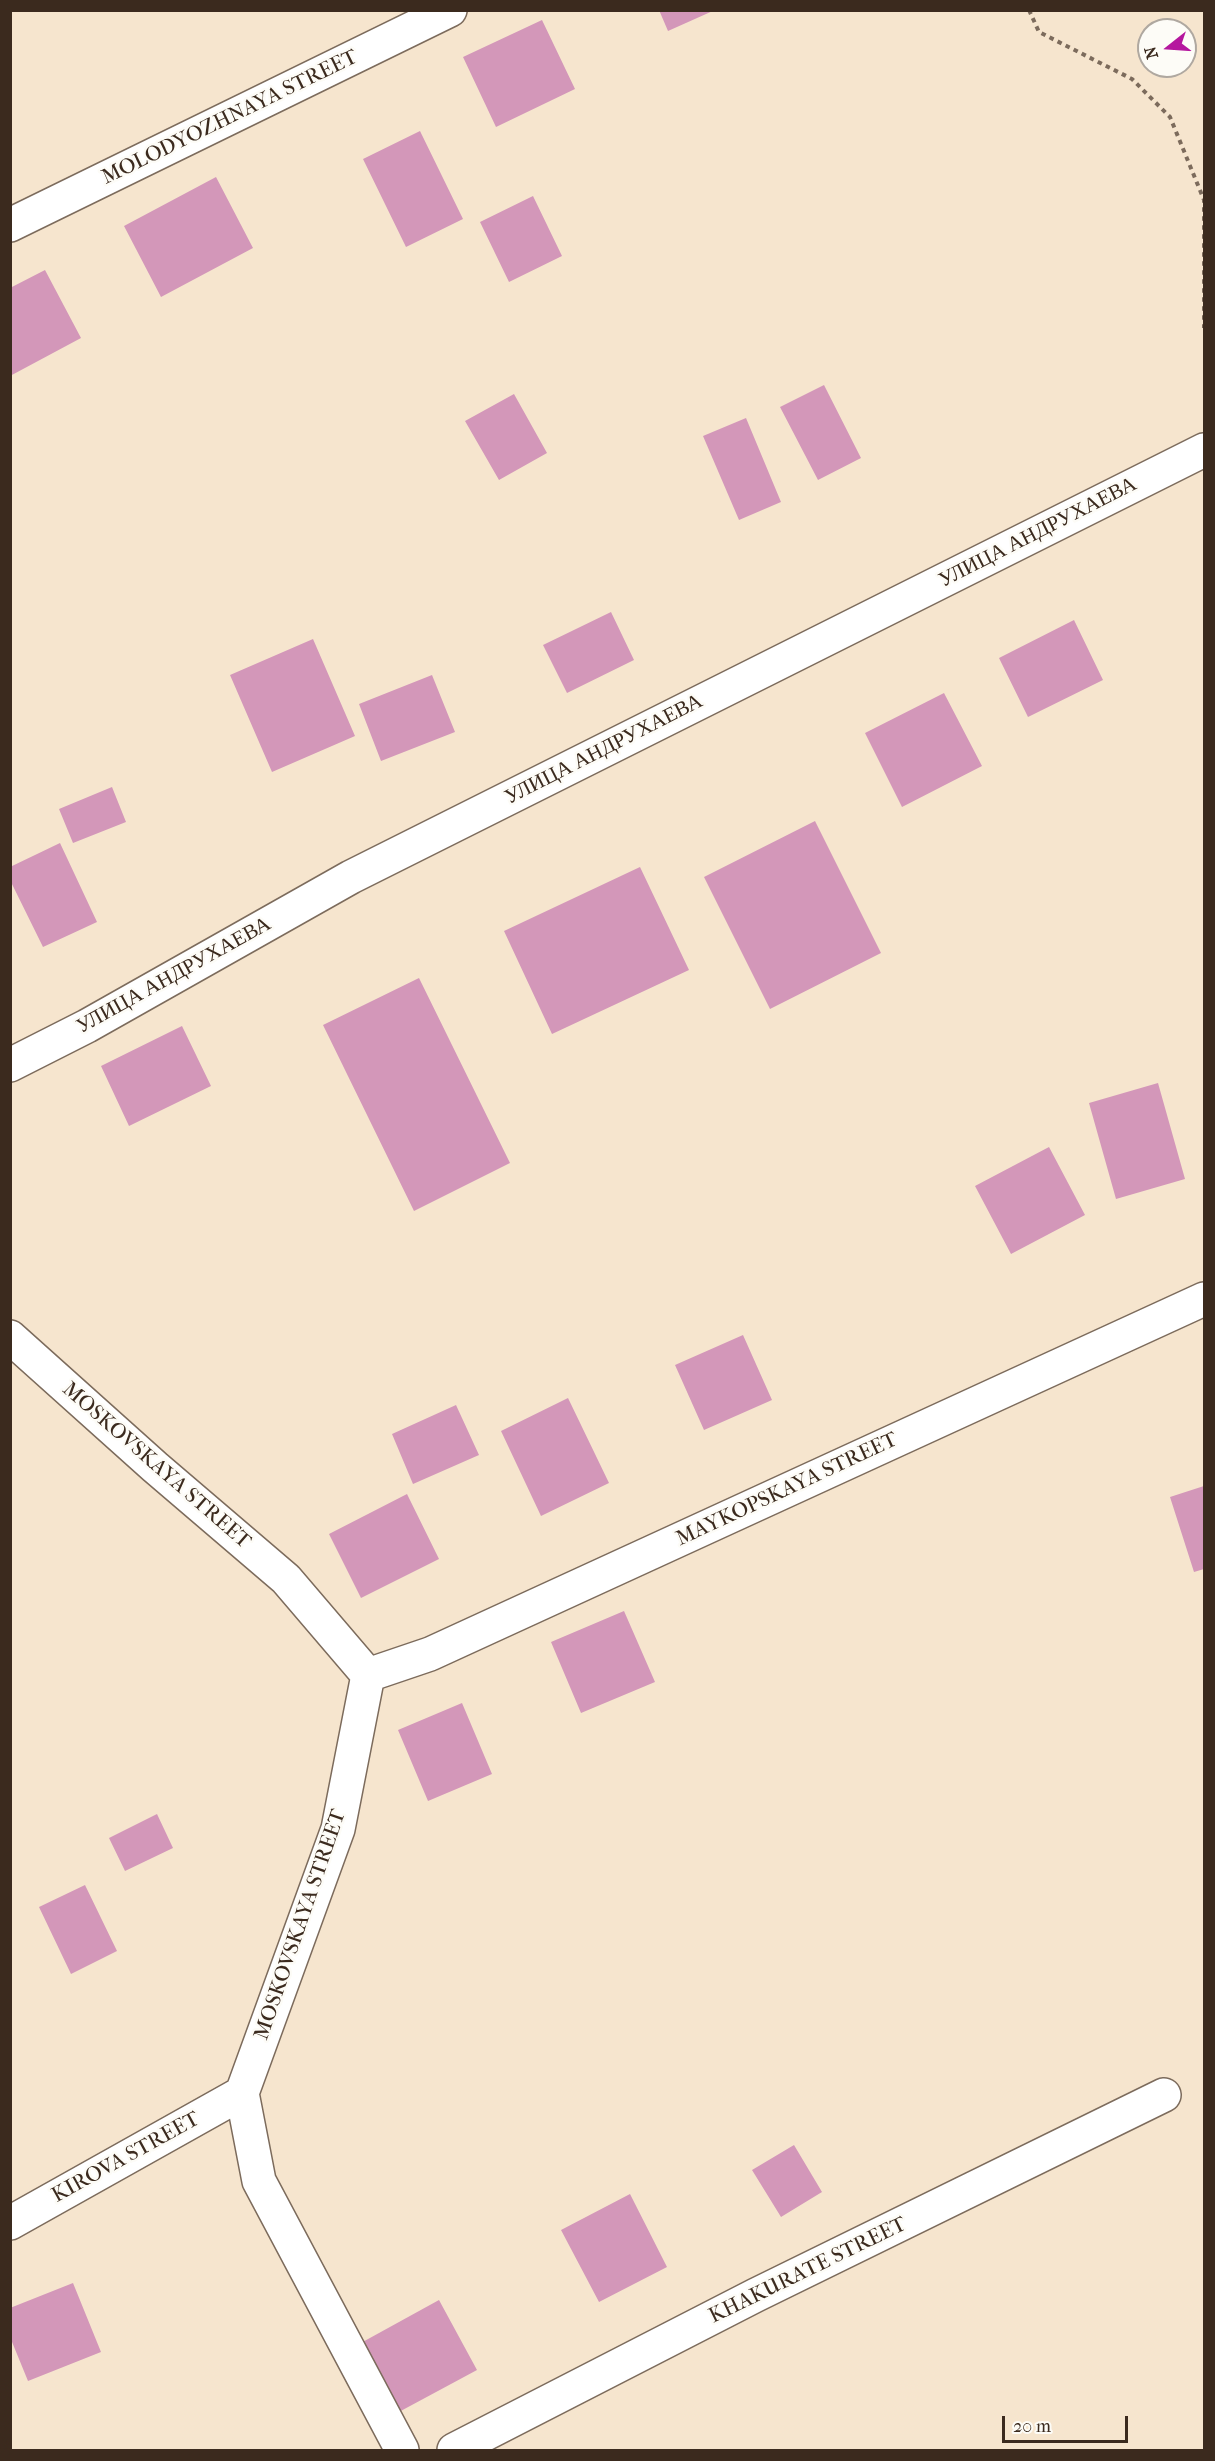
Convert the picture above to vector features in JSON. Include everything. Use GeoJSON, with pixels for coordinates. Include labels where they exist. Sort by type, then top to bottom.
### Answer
{"type":"FeatureCollection","features":[{"type":"Feature","properties":{"kind":"street","name":"MOLODYOZHNAYA STREET"},"geometry":{"type":"LineString","coordinates":[[10,225],[450,10]]}},
{"type":"Feature","properties":{"kind":"street","name":"УЛИЦА АНДРУХАЕВА"},"geometry":{"type":"LineString","coordinates":[[10,1065],[87,1026],[351,877],[1204,450]]}},
{"type":"Feature","properties":{"kind":"street","name":"MAYKOPSKAYA STREET"},"geometry":{"type":"LineString","coordinates":[[368,1676],[430,1654],[1204,1299]]}},
{"type":"Feature","properties":{"kind":"street","name":"MOSKOVSKAYA STREET"},"geometry":{"type":"LineString","coordinates":[[10,1338],[286,1579],[368,1676],[338,1829],[242,2093]]}},
{"type":"Feature","properties":{"kind":"street","name":"KIROVA STREET"},"geometry":{"type":"LineString","coordinates":[[10,2223],[242,2093]]}},
{"type":"Feature","properties":{"kind":"street"},"geometry":{"type":"LineString","coordinates":[[242,2093],[260,2181],[402,2451]]}},
{"type":"Feature","properties":{"kind":"street","name":"KHAKURATE STREET"},"geometry":{"type":"LineString","coordinates":[[454,2451],[756,2295],[1164,2095]]}},
{"type":"Feature","properties":{"kind":"path"},"geometry":{"type":"LineString","coordinates":[[1029,10],[1039,32],[1132,79],[1170,117],[1204,200],[1204,328]]}},
{"type":"Feature","properties":{"kind":"building"},"geometry":{"type":"Polygon","coordinates":[[[659,10],[715,10],[668,31],[659,10]]]}},
{"type":"Feature","properties":{"kind":"building"},"geometry":{"type":"Polygon","coordinates":[[[542,20],[575,89],[496,127],[463,57],[542,20]]]}},
{"type":"Feature","properties":{"kind":"building"},"geometry":{"type":"Polygon","coordinates":[[[420,131],[463,219],[406,247],[363,159],[420,131]]]}},
{"type":"Feature","properties":{"kind":"building"},"geometry":{"type":"Polygon","coordinates":[[[216,177],[253,248],[161,297],[124,226],[216,177]]]}},
{"type":"Feature","properties":{"kind":"building"},"geometry":{"type":"Polygon","coordinates":[[[533,196],[562,256],[509,282],[480,222],[533,196]]]}},
{"type":"Feature","properties":{"kind":"building"},"geometry":{"type":"Polygon","coordinates":[[[45,270],[81,338],[10,376],[10,288],[45,270]]]}},
{"type":"Feature","properties":{"kind":"building"},"geometry":{"type":"Polygon","coordinates":[[[824,385],[861,458],[818,480],[780,407],[824,385]]]}},
{"type":"Feature","properties":{"kind":"building"},"geometry":{"type":"Polygon","coordinates":[[[514,394],[547,453],[499,480],[465,421],[514,394]]]}},
{"type":"Feature","properties":{"kind":"building"},"geometry":{"type":"Polygon","coordinates":[[[746,418],[781,502],[739,520],[703,436],[746,418]]]}},
{"type":"Feature","properties":{"kind":"building"},"geometry":{"type":"Polygon","coordinates":[[[611,612],[634,660],[567,693],[543,645],[611,612]]]}},
{"type":"Feature","properties":{"kind":"building"},"geometry":{"type":"Polygon","coordinates":[[[1074,620],[1103,680],[1028,717],[999,658],[1074,620]]]}},
{"type":"Feature","properties":{"kind":"building"},"geometry":{"type":"Polygon","coordinates":[[[313,639],[355,736],[272,772],[230,675],[313,639]]]}},
{"type":"Feature","properties":{"kind":"building"},"geometry":{"type":"Polygon","coordinates":[[[432,675],[455,732],[381,761],[359,704],[432,675]]]}},
{"type":"Feature","properties":{"kind":"building"},"geometry":{"type":"Polygon","coordinates":[[[944,693],[982,766],[902,807],[865,733],[944,693]]]}},
{"type":"Feature","properties":{"kind":"building"},"geometry":{"type":"Polygon","coordinates":[[[112,787],[126,822],[73,843],[59,809],[112,787]]]}},
{"type":"Feature","properties":{"kind":"building"},"geometry":{"type":"Polygon","coordinates":[[[815,821],[881,953],[770,1009],[704,877],[815,821]]]}},
{"type":"Feature","properties":{"kind":"building"},"geometry":{"type":"Polygon","coordinates":[[[60,843],[97,922],[43,947],[10,880],[10,867],[60,843]]]}},
{"type":"Feature","properties":{"kind":"building"},"geometry":{"type":"Polygon","coordinates":[[[640,867],[689,970],[552,1034],[504,931],[640,867]]]}},
{"type":"Feature","properties":{"kind":"building"},"geometry":{"type":"Polygon","coordinates":[[[419,978],[510,1163],[414,1211],[323,1025],[419,978]]]}},
{"type":"Feature","properties":{"kind":"building"},"geometry":{"type":"Polygon","coordinates":[[[182,1026],[211,1086],[129,1126],[101,1066],[182,1026]]]}},
{"type":"Feature","properties":{"kind":"building"},"geometry":{"type":"Polygon","coordinates":[[[1158,1083],[1185,1179],[1116,1199],[1089,1103],[1158,1083]]]}},
{"type":"Feature","properties":{"kind":"building"},"geometry":{"type":"Polygon","coordinates":[[[1049,1147],[1085,1215],[1011,1254],[975,1186],[1049,1147]]]}},
{"type":"Feature","properties":{"kind":"building"},"geometry":{"type":"Polygon","coordinates":[[[743,1335],[772,1400],[704,1430],[675,1365],[743,1335]]]}},
{"type":"Feature","properties":{"kind":"building"},"geometry":{"type":"Polygon","coordinates":[[[568,1398],[609,1483],[541,1516],[501,1431],[568,1398]]]}},
{"type":"Feature","properties":{"kind":"building"},"geometry":{"type":"Polygon","coordinates":[[[456,1405],[479,1455],[413,1484],[392,1434],[456,1405]]]}},
{"type":"Feature","properties":{"kind":"building"},"geometry":{"type":"Polygon","coordinates":[[[1204,1486],[1204,1569],[1194,1572],[1170,1497],[1204,1486]]]}},
{"type":"Feature","properties":{"kind":"building"},"geometry":{"type":"Polygon","coordinates":[[[407,1494],[439,1559],[361,1598],[329,1534],[407,1494]]]}},
{"type":"Feature","properties":{"kind":"building"},"geometry":{"type":"Polygon","coordinates":[[[624,1611],[655,1682],[581,1713],[551,1642],[624,1611]]]}},
{"type":"Feature","properties":{"kind":"building"},"geometry":{"type":"Polygon","coordinates":[[[462,1703],[492,1774],[428,1801],[398,1730],[462,1703]]]}},
{"type":"Feature","properties":{"kind":"building"},"geometry":{"type":"Polygon","coordinates":[[[157,1814],[173,1848],[125,1871],[109,1838],[157,1814]]]}},
{"type":"Feature","properties":{"kind":"building"},"geometry":{"type":"Polygon","coordinates":[[[85,1885],[117,1951],[71,1974],[39,1907],[85,1885]]]}},
{"type":"Feature","properties":{"kind":"building"},"geometry":{"type":"Polygon","coordinates":[[[794,2145],[822,2192],[781,2217],[752,2170],[794,2145]]]}},
{"type":"Feature","properties":{"kind":"building"},"geometry":{"type":"Polygon","coordinates":[[[630,2194],[667,2267],[599,2302],[561,2230],[630,2194]]]}},
{"type":"Feature","properties":{"kind":"building"},"geometry":{"type":"Polygon","coordinates":[[[73,2283],[101,2352],[28,2381],[10,2337],[10,2308],[73,2283]]]}},
{"type":"Feature","properties":{"kind":"building"},"geometry":{"type":"Polygon","coordinates":[[[439,2300],[477,2370],[397,2413],[359,2344],[439,2300]]]}}]}
